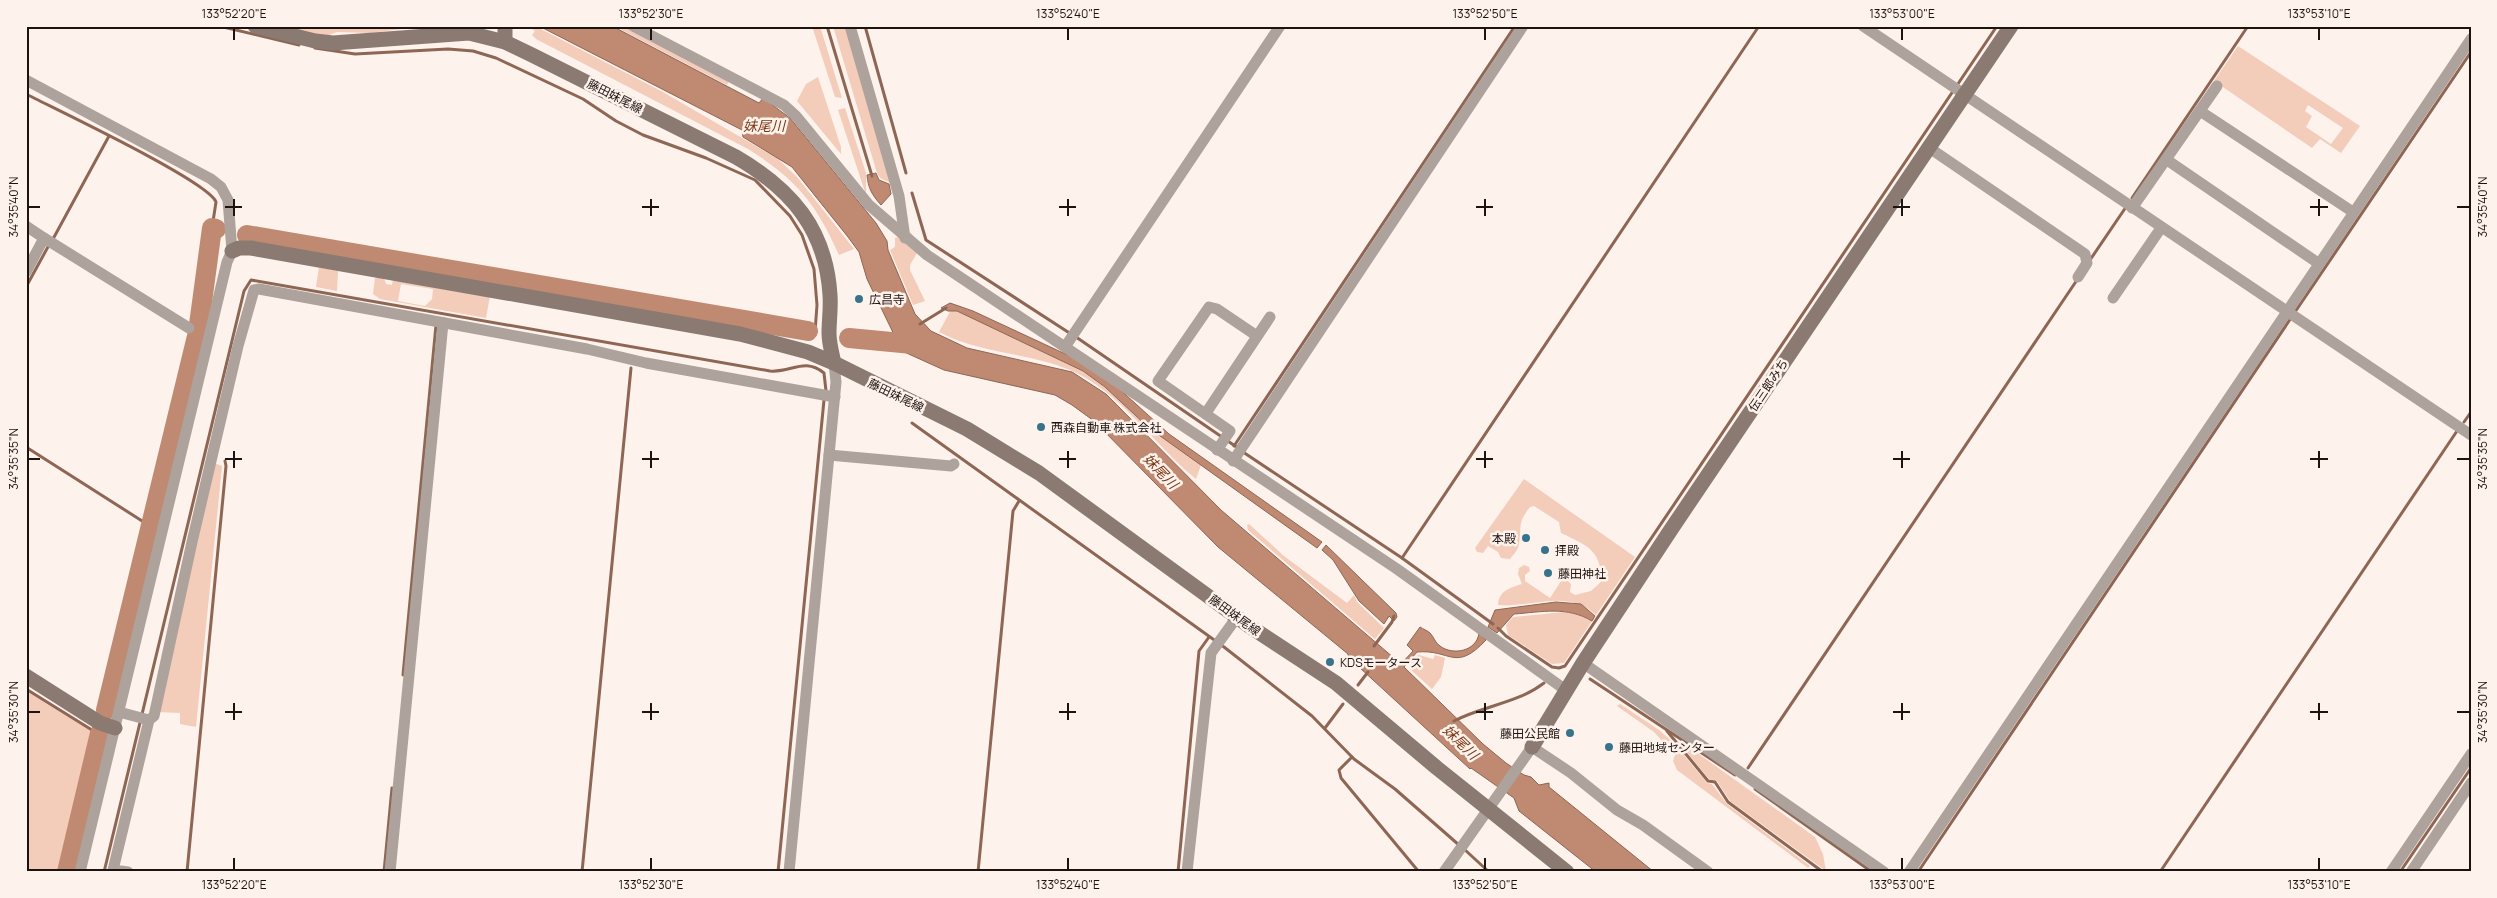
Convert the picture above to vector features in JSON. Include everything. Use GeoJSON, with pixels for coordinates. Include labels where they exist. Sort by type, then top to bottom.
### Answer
{"type":"FeatureCollection","features":[{"type":"Feature","properties":{"kind":"main road","name":"藤田妹尾線"},"geometry":{"type":"LineString","coordinates":[[255,26],[315,41],[333,42],[456,33],[482,36],[505,42],[736,157],[756,169],[784,191],[810,223],[820,246],[830,295],[829,336],[834,364],[997,446],[1040,473],[1237,617],[1336,683],[1567,872]]}},
{"type":"Feature","properties":{"kind":"main road"},"geometry":{"type":"LineString","coordinates":[[505,26],[505,42]]}},
{"type":"Feature","properties":{"kind":"main road","name":"伝三郎みち"},"geometry":{"type":"LineString","coordinates":[[1532,747],[1583,663],[1928,148],[1958,91],[2011,26]]}},
{"type":"Feature","properties":{"kind":"main road"},"geometry":{"type":"LineString","coordinates":[[232,251],[239,248],[251,248],[740,334],[808,352],[834,364]]}},
{"type":"Feature","properties":{"kind":"main road"},"geometry":{"type":"LineString","coordinates":[[26,676],[100,723],[115,728]]}},
{"type":"Feature","properties":{"kind":"street"},"geometry":{"type":"LineString","coordinates":[[633,26],[784,105],[796,116],[869,205],[905,238],[977,290],[1070,340],[1222,443],[1567,691]]}},
{"type":"Feature","properties":{"kind":"street"},"geometry":{"type":"LineString","coordinates":[[850,26],[896,186],[902,210],[905,238]]}},
{"type":"Feature","properties":{"kind":"street"},"geometry":{"type":"LineString","coordinates":[[1070,340],[1280,26]]}},
{"type":"Feature","properties":{"kind":"street"},"geometry":{"type":"LineString","coordinates":[[1238,454],[1523,26]]}},
{"type":"Feature","properties":{"kind":"street"},"geometry":{"type":"LineString","coordinates":[[1863,26],[2160,228],[2291,313],[2471,435]]}},
{"type":"Feature","properties":{"kind":"street"},"geometry":{"type":"LineString","coordinates":[[1909,872],[2291,313],[2318,263],[2471,39]]}},
{"type":"Feature","properties":{"kind":"street"},"geometry":{"type":"LineString","coordinates":[[26,80],[211,179],[221,187],[228,200],[232,251],[227,262],[80,872]]}},
{"type":"Feature","properties":{"kind":"street"},"geometry":{"type":"LineString","coordinates":[[2129,206],[2167,160],[2217,86]]}},
{"type":"Feature","properties":{"kind":"street"},"geometry":{"type":"LineString","coordinates":[[2200,111],[2352,212]]}},
{"type":"Feature","properties":{"kind":"street"},"geometry":{"type":"LineString","coordinates":[[1928,148],[2085,254],[2087,263],[2078,276]]}},
{"type":"Feature","properties":{"kind":"street"},"geometry":{"type":"LineString","coordinates":[[2167,160],[2318,263]]}},
{"type":"Feature","properties":{"kind":"street"},"geometry":{"type":"LineString","coordinates":[[26,226],[189,328]]}},
{"type":"Feature","properties":{"kind":"street"},"geometry":{"type":"LineString","coordinates":[[2113,298],[2160,228]]}},
{"type":"Feature","properties":{"kind":"street"},"geometry":{"type":"LineString","coordinates":[[26,272],[44,238]]}},
{"type":"Feature","properties":{"kind":"street"},"geometry":{"type":"LineString","coordinates":[[118,712],[143,719],[154,716],[170,636],[252,294],[259,289],[835,398]]}},
{"type":"Feature","properties":{"kind":"street"},"geometry":{"type":"LineString","coordinates":[[1222,443],[1230,431],[1158,381],[1209,307],[1217,309],[1257,336]]}},
{"type":"Feature","properties":{"kind":"street"},"geometry":{"type":"LineString","coordinates":[[1206,413],[1270,317]]}},
{"type":"Feature","properties":{"kind":"street"},"geometry":{"type":"LineString","coordinates":[[390,872],[439,322]]}},
{"type":"Feature","properties":{"kind":"street"},"geometry":{"type":"LineString","coordinates":[[789,872],[835,398],[834,364]]}},
{"type":"Feature","properties":{"kind":"street"},"geometry":{"type":"LineString","coordinates":[[829,455],[951,466],[954,464]]}},
{"type":"Feature","properties":{"kind":"street"},"geometry":{"type":"LineString","coordinates":[[1187,872],[1211,653],[1237,617]]}},
{"type":"Feature","properties":{"kind":"street"},"geometry":{"type":"LineString","coordinates":[[1583,663],[1884,872]]}},
{"type":"Feature","properties":{"kind":"street"},"geometry":{"type":"LineString","coordinates":[[128,872],[113,870],[143,719]]}},
{"type":"Feature","properties":{"kind":"street"},"geometry":{"type":"LineString","coordinates":[[1444,872],[1532,747],[1571,773],[1617,810],[1642,825],[1708,872]]}},
{"type":"Feature","properties":{"kind":"street"},"geometry":{"type":"LineString","coordinates":[[2391,872],[2471,754]]}},
{"type":"Feature","properties":{"kind":"street"},"geometry":{"type":"LineString","coordinates":[[2411,872],[2471,783]]}},
{"type":"Feature","properties":{"kind":"shaded area"},"geometry":{"type":"Polygon","coordinates":[[[270,26],[426,26],[370,33],[337,32],[321,38],[270,26]]]}},
{"type":"Feature","properties":{"kind":"shaded area"},"geometry":{"type":"Polygon","coordinates":[[[528,26],[535,26],[663,92],[778,159],[797,177],[854,249],[839,255],[822,221],[803,194],[792,182],[765,160],[748,149],[536,39],[532,35],[535,31],[528,26]]]}},
{"type":"Feature","properties":{"kind":"shaded area"},"geometry":{"type":"Polygon","coordinates":[[[614,26],[624,26],[729,81],[727,85],[614,26]]]}},
{"type":"Feature","properties":{"kind":"shaded area"},"geometry":{"type":"Polygon","coordinates":[[[812,26],[820,26],[842,98],[835,97],[812,26]]]}},
{"type":"Feature","properties":{"kind":"shaded area"},"geometry":{"type":"Polygon","coordinates":[[[833,26],[847,26],[891,183],[880,178],[877,173],[833,26]]]}},
{"type":"Feature","properties":{"kind":"shaded area"},"geometry":{"type":"Polygon","coordinates":[[[2238,46],[2360,126],[2341,153],[2320,139],[2312,148],[2214,81],[2238,46]],[[2308,105],[2305,111],[2312,116],[2306,127],[2331,144],[2343,128],[2308,105]]]}},
{"type":"Feature","properties":{"kind":"shaded area"},"geometry":{"type":"Polygon","coordinates":[[[818,77],[841,147],[841,154],[797,101],[806,84],[818,77]]]}},
{"type":"Feature","properties":{"kind":"shaded area"},"geometry":{"type":"Polygon","coordinates":[[[845,108],[866,173],[866,195],[838,110],[845,108]]]}},
{"type":"Feature","properties":{"kind":"shaded area"},"geometry":{"type":"Polygon","coordinates":[[[898,237],[917,253],[910,265],[910,270],[925,301],[913,305],[890,250],[895,247],[895,238],[898,237]]]}},
{"type":"Feature","properties":{"kind":"shaded area"},"geometry":{"type":"Polygon","coordinates":[[[319,267],[338,271],[337,291],[316,287],[319,267]]]}},
{"type":"Feature","properties":{"kind":"shaded area"},"geometry":{"type":"Polygon","coordinates":[[[375,278],[384,278],[386,284],[392,285],[393,278],[490,296],[486,318],[380,299],[373,294],[375,278]],[[401,284],[398,301],[425,306],[432,299],[433,289],[401,284]]]}},
{"type":"Feature","properties":{"kind":"shaded area"},"geometry":{"type":"Polygon","coordinates":[[[952,308],[1087,373],[1201,465],[1196,479],[1121,405],[1088,379],[1054,364],[971,345],[939,332],[952,308]]]}},
{"type":"Feature","properties":{"kind":"shaded area"},"geometry":{"type":"Polygon","coordinates":[[[214,463],[222,466],[196,727],[180,724],[180,713],[157,712],[214,463]]]}},
{"type":"Feature","properties":{"kind":"shaded area"},"geometry":{"type":"Polygon","coordinates":[[[1524,479],[1635,557],[1596,615],[1574,602],[1549,601],[1498,605],[1500,596],[1503,593],[1522,584],[1518,574],[1519,568],[1524,565],[1529,567],[1530,571],[1525,575],[1525,581],[1550,598],[1561,581],[1566,579],[1571,584],[1570,592],[1575,595],[1591,591],[1602,581],[1599,562],[1591,550],[1579,541],[1561,533],[1559,522],[1534,506],[1530,507],[1523,517],[1518,547],[1510,559],[1501,558],[1498,552],[1488,546],[1483,553],[1477,552],[1475,548],[1524,479]]]}},
{"type":"Feature","properties":{"kind":"shaded area"},"geometry":{"type":"Polygon","coordinates":[[[1249,524],[1284,556],[1347,603],[1354,595],[1357,602],[1384,628],[1375,639],[1248,530],[1247,525],[1249,524]]]}},
{"type":"Feature","properties":{"kind":"shaded area"},"geometry":{"type":"Polygon","coordinates":[[[1564,612],[1580,614],[1592,621],[1564,663],[1552,664],[1508,635],[1506,625],[1513,617],[1564,612]]]}},
{"type":"Feature","properties":{"kind":"shaded area"},"geometry":{"type":"Polygon","coordinates":[[[1419,655],[1433,659],[1435,655],[1445,658],[1441,677],[1432,689],[1410,669],[1413,658],[1419,655]]]}},
{"type":"Feature","properties":{"kind":"shaded area"},"geometry":{"type":"Polygon","coordinates":[[[26,691],[96,734],[62,872],[26,872],[26,691]]]}},
{"type":"Feature","properties":{"kind":"shaded area"},"geometry":{"type":"Polygon","coordinates":[[[1620,704],[1659,730],[1674,743],[1707,783],[1712,784],[1727,804],[1810,866],[1808,868],[1677,770],[1673,761],[1675,755],[1654,732],[1617,706],[1620,704]]]}},
{"type":"Feature","properties":{"kind":"shaded area"},"geometry":{"type":"Polygon","coordinates":[[[1682,742],[1815,837],[1823,854],[1826,871],[1730,801],[1717,781],[1709,779],[1680,744],[1682,742]]]}},
{"type":"Feature","properties":{"kind":"water","name":"妹尾川"},"geometry":{"type":"Polygon","coordinates":[[[539,26],[612,26],[759,103],[763,98],[790,118],[876,223],[887,241],[888,250],[915,314],[931,331],[967,348],[1072,372],[1106,394],[1221,510],[1401,664],[1413,651],[1407,645],[1420,627],[1430,633],[1438,645],[1451,651],[1469,648],[1474,644],[1479,633],[1486,640],[1476,650],[1467,655],[1460,658],[1428,652],[1417,652],[1404,667],[1483,744],[1506,763],[1524,775],[1531,777],[1539,785],[1549,783],[1549,787],[1654,872],[1596,872],[1519,811],[1514,798],[1470,769],[1348,657],[1348,654],[1218,547],[1094,421],[1072,405],[1055,395],[944,370],[902,351],[867,279],[859,252],[792,167],[743,137],[742,130],[539,26]]]}},
{"type":"Feature","properties":{"kind":"water"},"geometry":{"type":"Polygon","coordinates":[[[876,173],[879,180],[889,184],[891,194],[881,205],[868,184],[867,175],[876,173]]]}},
{"type":"Feature","properties":{"kind":"water"},"geometry":{"type":"Polygon","coordinates":[[[950,303],[973,311],[1074,358],[1115,385],[1169,434],[1322,542],[1317,548],[1149,428],[1105,387],[1083,371],[957,311],[948,311],[941,308],[950,303]]]}},
{"type":"Feature","properties":{"kind":"water"},"geometry":{"type":"Polygon","coordinates":[[[1326,545],[1396,613],[1397,617],[1394,621],[1389,616],[1384,624],[1359,601],[1333,560],[1322,550],[1326,545]]]}},
{"type":"Feature","properties":{"kind":"water"},"geometry":{"type":"Polygon","coordinates":[[[1556,602],[1581,604],[1595,616],[1592,621],[1573,613],[1554,611],[1514,614],[1497,633],[1488,627],[1495,610],[1556,602]]]}},
{"type":"Feature","properties":{"kind":"waterway"},"geometry":{"type":"LineString","coordinates":[[219,26],[299,45]]}},
{"type":"Feature","properties":{"kind":"waterway"},"geometry":{"type":"LineString","coordinates":[[827,26],[872,176]]}},
{"type":"Feature","properties":{"kind":"waterway"},"geometry":{"type":"LineString","coordinates":[[865,26],[906,173]]}},
{"type":"Feature","properties":{"kind":"waterway"},"geometry":{"type":"LineString","coordinates":[[1234,446],[1515,26]]}},
{"type":"Feature","properties":{"kind":"waterway"},"geometry":{"type":"LineString","coordinates":[[1402,558],[1759,26]]}},
{"type":"Feature","properties":{"kind":"waterway"},"geometry":{"type":"LineString","coordinates":[[1498,628],[1506,636],[1552,667],[1559,668],[1565,666],[1997,26]]}},
{"type":"Feature","properties":{"kind":"waterway"},"geometry":{"type":"LineString","coordinates":[[2132,198],[2248,26]]}},
{"type":"Feature","properties":{"kind":"waterway"},"geometry":{"type":"LineString","coordinates":[[315,48],[355,54],[448,49],[473,51],[496,58],[583,99],[616,121],[643,135],[706,158],[755,180],[790,216],[802,235],[814,269],[817,305],[815,332]]}},
{"type":"Feature","properties":{"kind":"waterway"},"geometry":{"type":"LineString","coordinates":[[2295,312],[2471,52]]}},
{"type":"Feature","properties":{"kind":"waterway"},"geometry":{"type":"LineString","coordinates":[[26,94],[160,163],[207,192],[216,202],[212,228]]}},
{"type":"Feature","properties":{"kind":"waterway"},"geometry":{"type":"LineString","coordinates":[[53,239],[109,136]]}},
{"type":"Feature","properties":{"kind":"waterway"},"geometry":{"type":"LineString","coordinates":[[912,193],[926,240],[1071,334]]}},
{"type":"Feature","properties":{"kind":"waterway"},"geometry":{"type":"LineString","coordinates":[[2090,260],[2126,207]]}},
{"type":"Feature","properties":{"kind":"waterway"},"geometry":{"type":"LineString","coordinates":[[106,710],[198,332],[212,228],[216,229]]}},
{"type":"Feature","properties":{"kind":"waterway"},"geometry":{"type":"LineString","coordinates":[[247,235],[808,331]]}},
{"type":"Feature","properties":{"kind":"waterway"},"geometry":{"type":"LineString","coordinates":[[26,287],[49,245]]}},
{"type":"Feature","properties":{"kind":"waterway"},"geometry":{"type":"LineString","coordinates":[[104,872],[244,291],[251,280],[770,371],[810,366],[824,373],[826,391]]}},
{"type":"Feature","properties":{"kind":"waterway"},"geometry":{"type":"LineString","coordinates":[[1748,768],[2077,280]]}},
{"type":"Feature","properties":{"kind":"waterway"},"geometry":{"type":"LineString","coordinates":[[920,324],[946,308]]}},
{"type":"Feature","properties":{"kind":"waterway"},"geometry":{"type":"LineString","coordinates":[[1918,872],[2291,318]]}},
{"type":"Feature","properties":{"kind":"waterway"},"geometry":{"type":"LineString","coordinates":[[403,675],[436,325]]}},
{"type":"Feature","properties":{"kind":"waterway"},"geometry":{"type":"LineString","coordinates":[[1076,337],[1238,448]]}},
{"type":"Feature","properties":{"kind":"waterway"},"geometry":{"type":"LineString","coordinates":[[849,338],[923,345]]}},
{"type":"Feature","properties":{"kind":"waterway"},"geometry":{"type":"LineString","coordinates":[[582,872],[631,368]]}},
{"type":"Feature","properties":{"kind":"waterway"},"geometry":{"type":"LineString","coordinates":[[778,872],[824,400]]}},
{"type":"Feature","properties":{"kind":"waterway"},"geometry":{"type":"LineString","coordinates":[[2464,422],[2471,412]]}},
{"type":"Feature","properties":{"kind":"waterway"},"geometry":{"type":"LineString","coordinates":[[912,423],[1224,647],[1312,716],[1354,759],[1395,789],[1459,845]]}},
{"type":"Feature","properties":{"kind":"waterway"},"geometry":{"type":"LineString","coordinates":[[2160,872],[2457,431]]}},
{"type":"Feature","properties":{"kind":"waterway"},"geometry":{"type":"LineString","coordinates":[[26,447],[150,526]]}},
{"type":"Feature","properties":{"kind":"waterway"},"geometry":{"type":"LineString","coordinates":[[1243,452],[1402,558],[1493,624]]}},
{"type":"Feature","properties":{"kind":"waterway"},"geometry":{"type":"LineString","coordinates":[[187,872],[225,461]]}},
{"type":"Feature","properties":{"kind":"waterway"},"geometry":{"type":"LineString","coordinates":[[978,872],[1013,511],[1019,501]]}},
{"type":"Feature","properties":{"kind":"waterway"},"geometry":{"type":"LineString","coordinates":[[1374,646],[1392,622],[1394,616]]}},
{"type":"Feature","properties":{"kind":"waterway"},"geometry":{"type":"LineString","coordinates":[[1178,872],[1199,651],[1209,637]]}},
{"type":"Feature","properties":{"kind":"waterway"},"geometry":{"type":"LineString","coordinates":[[1358,685],[1368,672]]}},
{"type":"Feature","properties":{"kind":"waterway"},"geometry":{"type":"LineString","coordinates":[[1590,679],[1735,775]]}},
{"type":"Feature","properties":{"kind":"waterway"},"geometry":{"type":"LineString","coordinates":[[1454,721],[1512,700],[1544,683]]}},
{"type":"Feature","properties":{"kind":"waterway"},"geometry":{"type":"LineString","coordinates":[[26,689],[100,735]]}},
{"type":"Feature","properties":{"kind":"waterway"},"geometry":{"type":"LineString","coordinates":[[1325,728],[1343,704]]}},
{"type":"Feature","properties":{"kind":"waterway"},"geometry":{"type":"LineString","coordinates":[[1667,731],[1708,781],[1715,782],[1728,802],[1823,872]]}},
{"type":"Feature","properties":{"kind":"waterway"},"geometry":{"type":"LineString","coordinates":[[67,872],[100,733]]}},
{"type":"Feature","properties":{"kind":"waterway"},"geometry":{"type":"LineString","coordinates":[[1352,757],[1339,770],[1341,778],[1419,872]]}},
{"type":"Feature","properties":{"kind":"waterway"},"geometry":{"type":"LineString","coordinates":[[2400,872],[2471,768]]}},
{"type":"Feature","properties":{"kind":"waterway"},"geometry":{"type":"LineString","coordinates":[[384,872],[392,788]]}},
{"type":"Feature","properties":{"kind":"waterway"},"geometry":{"type":"LineString","coordinates":[[1755,789],[1872,872]]}},
{"type":"Feature","properties":{"kind":"waterway"},"geometry":{"type":"LineString","coordinates":[[1464,849],[1489,872]]}},
{"type":"Feature","properties":{"kind":"place","name":"広昌寺"},"geometry":{"type":"Point","coordinates":[859,299]}},
{"type":"Feature","properties":{"kind":"place","name":"西森自動車 株式会社"},"geometry":{"type":"Point","coordinates":[1041,427]}},
{"type":"Feature","properties":{"kind":"place","name":"本殿"},"geometry":{"type":"Point","coordinates":[1526,538]}},
{"type":"Feature","properties":{"kind":"place","name":"拝殿"},"geometry":{"type":"Point","coordinates":[1545,550]}},
{"type":"Feature","properties":{"kind":"place","name":"藤田神社"},"geometry":{"type":"Point","coordinates":[1548,573]}},
{"type":"Feature","properties":{"kind":"place","name":"KDSモータース"},"geometry":{"type":"Point","coordinates":[1330,662]}},
{"type":"Feature","properties":{"kind":"place","name":"藤田公民館"},"geometry":{"type":"Point","coordinates":[1570,733]}},
{"type":"Feature","properties":{"kind":"place","name":"藤田地域センター"},"geometry":{"type":"Point","coordinates":[1609,747]}}]}
